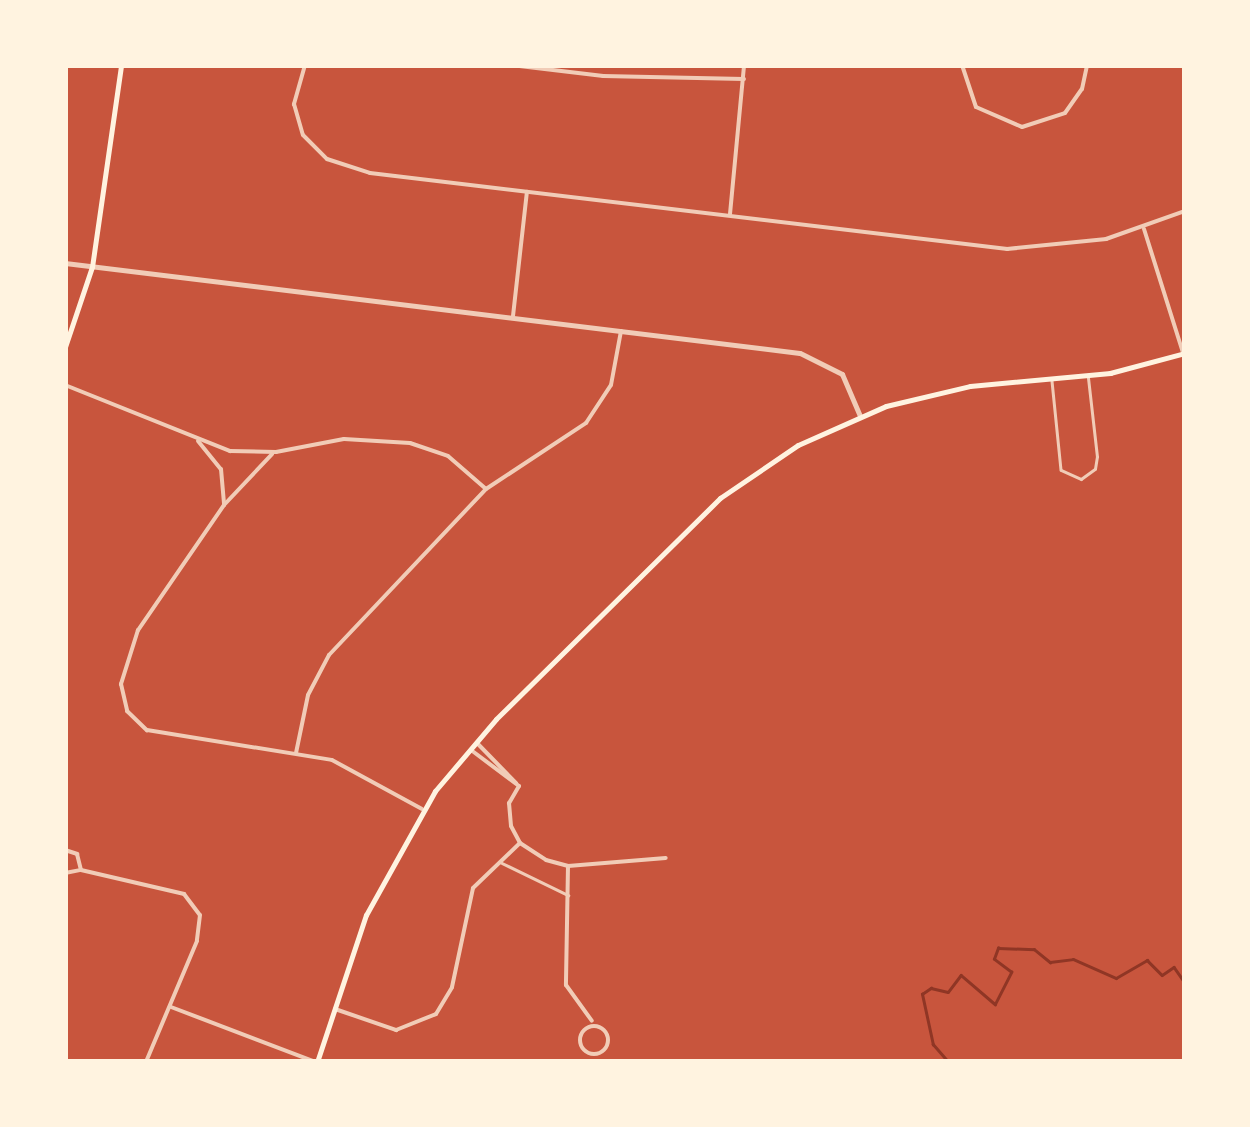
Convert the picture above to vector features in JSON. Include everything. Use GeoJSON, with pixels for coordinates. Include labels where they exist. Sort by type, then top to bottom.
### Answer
{"type":"FeatureCollection","features":[{"type":"Feature","properties":{"kind":"main road"},"geometry":{"type":"LineString","coordinates":[[65,347],[92,267],[121,65]]}},
{"type":"Feature","properties":{"kind":"main road"},"geometry":{"type":"LineString","coordinates":[[317,1062],[374,896],[422,809],[474,742],[720,498],[782,454],[860,416],[949,390],[1088,376],[1184,353]]}},
{"type":"Feature","properties":{"kind":"street"},"geometry":{"type":"LineString","coordinates":[[305,65],[296,90],[297,120],[327,159],[370,172],[1026,249],[1144,229],[1185,211]]}},
{"type":"Feature","properties":{"kind":"street"},"geometry":{"type":"LineString","coordinates":[[510,65],[603,76],[744,79]]}},
{"type":"Feature","properties":{"kind":"street"},"geometry":{"type":"LineString","coordinates":[[730,216],[744,65]]}},
{"type":"Feature","properties":{"kind":"street"},"geometry":{"type":"LineString","coordinates":[[962,65],[976,107],[1022,127],[1065,113],[1082,88],[1087,65]]}},
{"type":"Feature","properties":{"kind":"street"},"geometry":{"type":"LineString","coordinates":[[512,318],[526,192]]}},
{"type":"Feature","properties":{"kind":"street"},"geometry":{"type":"LineString","coordinates":[[1144,229],[1184,353]]}},
{"type":"Feature","properties":{"kind":"street"},"geometry":{"type":"LineString","coordinates":[[65,263],[814,356],[842,374],[860,416]]}},
{"type":"Feature","properties":{"kind":"street"},"geometry":{"type":"LineString","coordinates":[[296,753],[308,695],[329,656],[486,489],[586,423],[611,386],[620,332]]}},
{"type":"Feature","properties":{"kind":"street"},"geometry":{"type":"LineString","coordinates":[[65,385],[198,441],[230,450],[276,452],[344,439],[401,441],[448,456],[486,489]]}},
{"type":"Feature","properties":{"kind":"street"},"geometry":{"type":"LineString","coordinates":[[198,441],[221,469],[224,505]]}},
{"type":"Feature","properties":{"kind":"street"},"geometry":{"type":"LineString","coordinates":[[276,452],[256,465],[224,505],[138,630],[121,684],[123,702],[147,730],[296,753],[356,770],[422,809]]}},
{"type":"Feature","properties":{"kind":"street"},"geometry":{"type":"LineString","coordinates":[[474,742],[519,786]]}},
{"type":"Feature","properties":{"kind":"street"},"geometry":{"type":"LineString","coordinates":[[469,748],[519,786]]}},
{"type":"Feature","properties":{"kind":"street"},"geometry":{"type":"LineString","coordinates":[[519,786],[508,810],[520,843],[568,866],[666,858]]}},
{"type":"Feature","properties":{"kind":"street"},"geometry":{"type":"LineString","coordinates":[[334,1009],[403,1030],[436,1014],[452,987],[470,894],[520,843]]}},
{"type":"Feature","properties":{"kind":"street"},"geometry":{"type":"LineString","coordinates":[[65,850],[77,854],[81,870]]}},
{"type":"Feature","properties":{"kind":"street"},"geometry":{"type":"LineString","coordinates":[[568,866],[566,986],[608,1044],[602,1054],[592,1054]]}},
{"type":"Feature","properties":{"kind":"street"},"geometry":{"type":"LineString","coordinates":[[65,874],[81,870],[192,899],[200,932],[146,1062]]}},
{"type":"Feature","properties":{"kind":"street"},"geometry":{"type":"LineString","coordinates":[[171,1007],[317,1062]]}},
{"type":"Feature","properties":{"kind":"street"},"geometry":{"type":"LineString","coordinates":[[592,1021],[581,1040],[592,1054],[592,1062]]}},
{"type":"Feature","properties":{"kind":"lane"},"geometry":{"type":"LineString","coordinates":[[1052,380],[1061,470],[1080,479],[1095,470],[1097,457],[1088,376]]}},
{"type":"Feature","properties":{"kind":"lane"},"geometry":{"type":"LineString","coordinates":[[500,861],[568,894]]}},
{"type":"Feature","properties":{"kind":"waterway"},"geometry":{"type":"LineString","coordinates":[[948,1062],[933,1045],[922,994],[931,988],[948,992],[961,975],[995,1004],[1011,972],[994,959],[998,948],[1034,949],[1050,962],[1073,959],[1116,978],[1147,960],[1162,975],[1174,967],[1185,983]]}}]}
